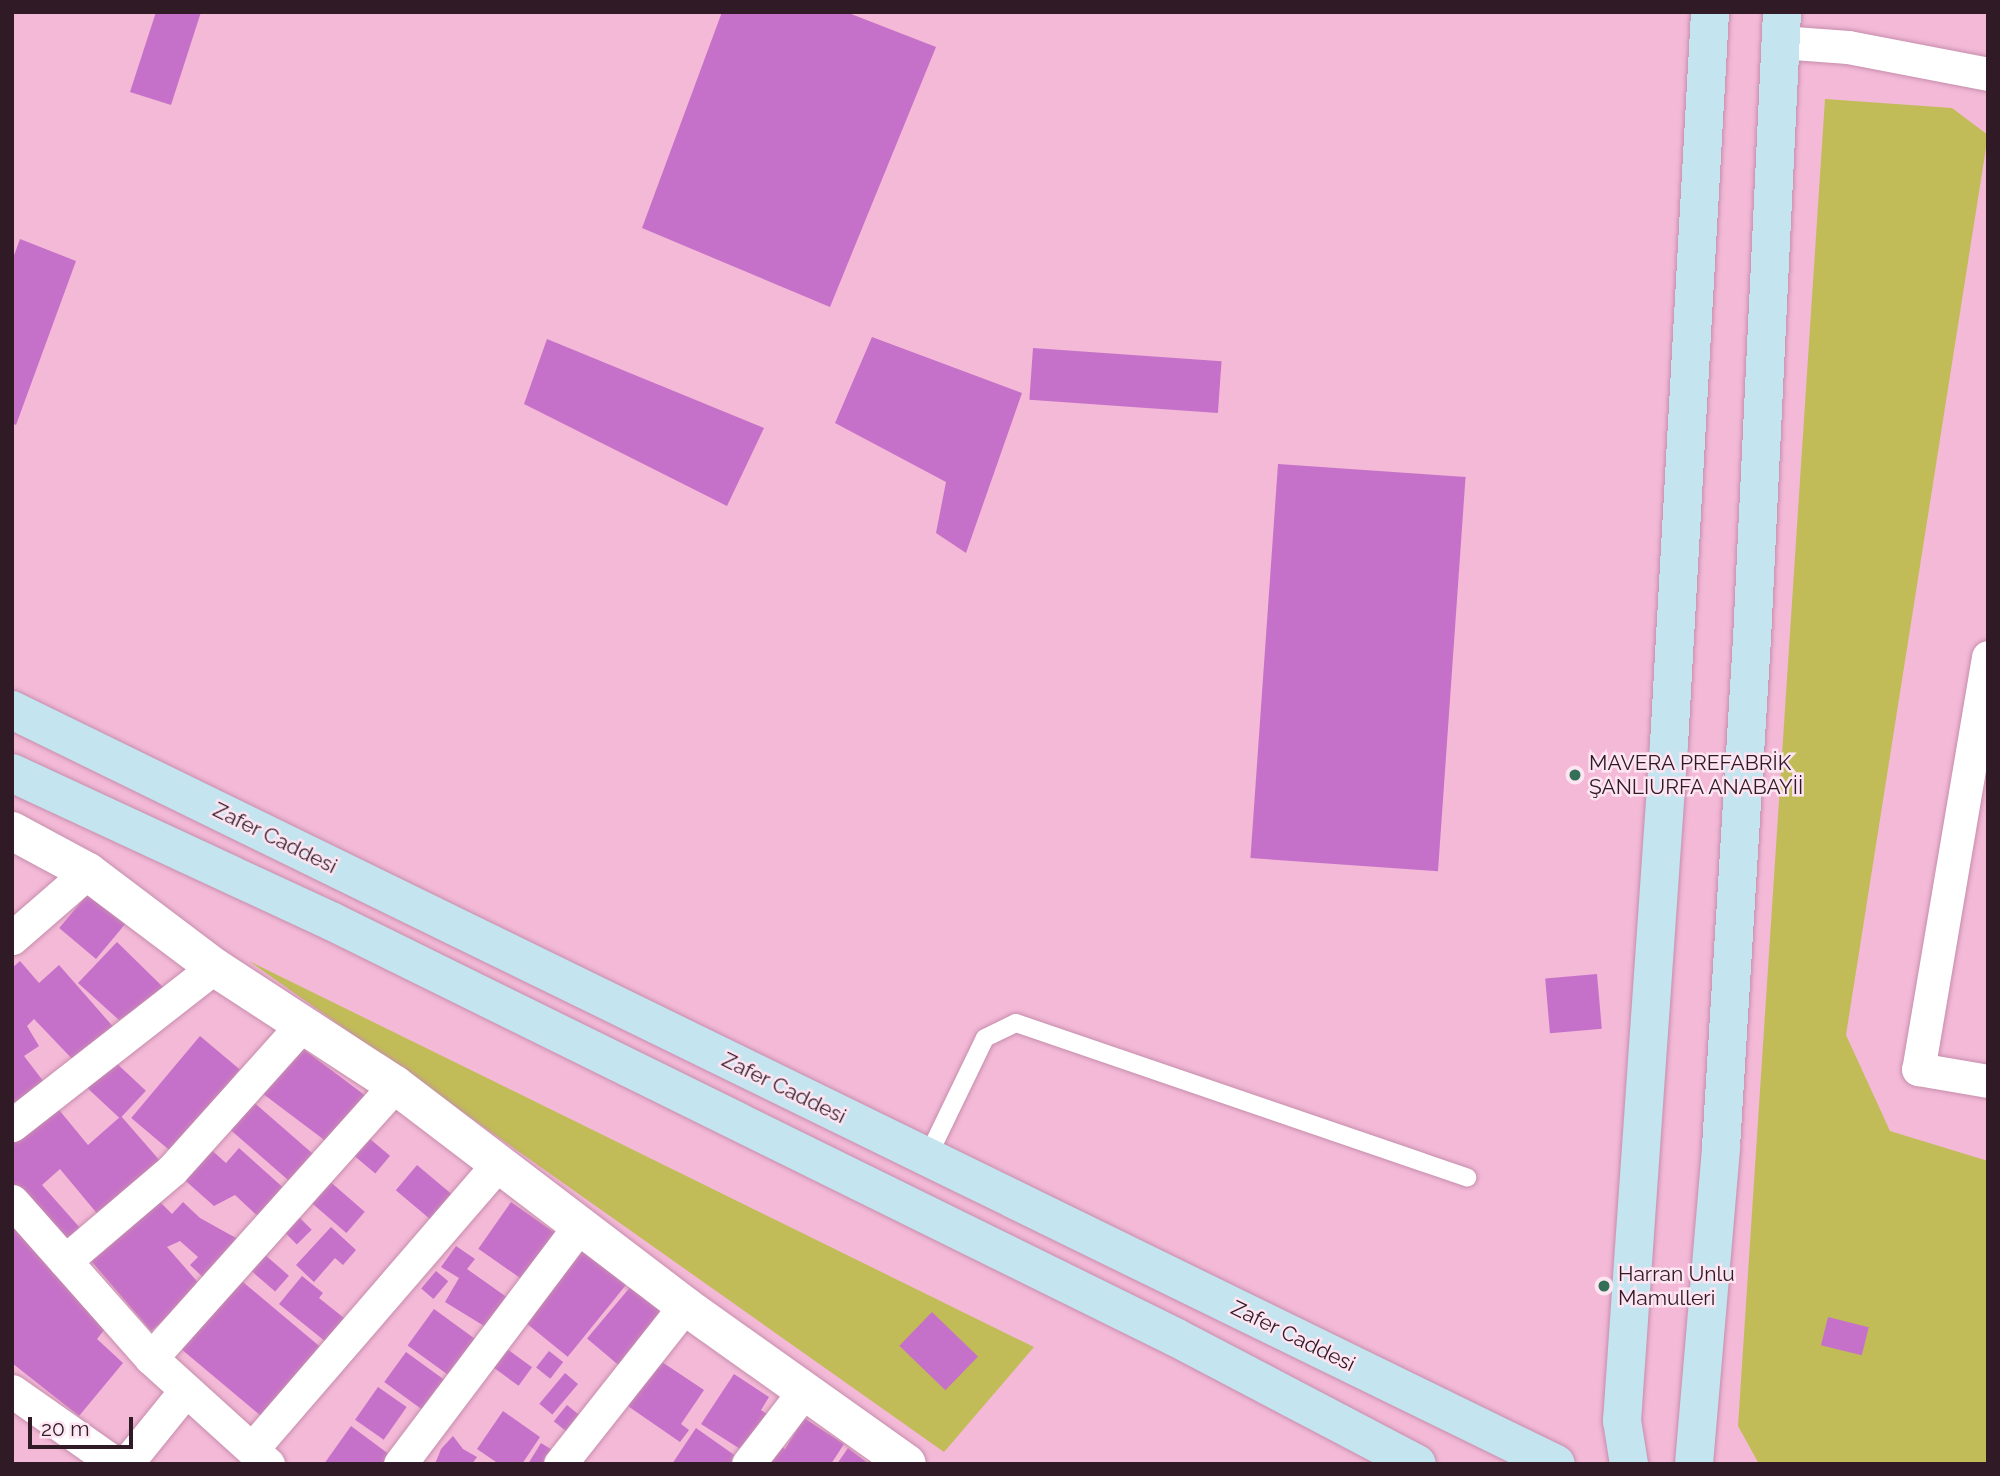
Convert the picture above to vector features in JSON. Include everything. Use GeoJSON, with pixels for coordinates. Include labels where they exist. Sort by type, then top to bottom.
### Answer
{"type":"FeatureCollection","features":[{"type":"Feature","properties":{"kind":"main road"},"geometry":{"type":"LineString","coordinates":[[1629,1464],[1622,1421],[1670,730],[1710,12]]}},
{"type":"Feature","properties":{"kind":"main road"},"geometry":{"type":"LineString","coordinates":[[1693,1464],[1721,1147],[1752,639],[1781,27]]}},
{"type":"Feature","properties":{"kind":"main road","name":"Zafer Caddesi"},"geometry":{"type":"LineString","coordinates":[[12,710],[1556,1464]]}},
{"type":"Feature","properties":{"kind":"main road"},"geometry":{"type":"LineString","coordinates":[[12,774],[333,922],[1175,1337],[1417,1464]]}},
{"type":"Feature","properties":{"kind":"street"},"geometry":{"type":"LineString","coordinates":[[1781,27],[1848,47],[1988,74]]}},
{"type":"Feature","properties":{"kind":"street"},"geometry":{"type":"LineString","coordinates":[[1988,657],[1917,1069],[1988,1081]]}},
{"type":"Feature","properties":{"kind":"street"},"geometry":{"type":"LineString","coordinates":[[12,831],[88,872],[214,967],[395,1085],[581,1224],[685,1306],[907,1464]]}},
{"type":"Feature","properties":{"kind":"street"},"geometry":{"type":"LineString","coordinates":[[12,938],[88,872]]}},
{"type":"Feature","properties":{"kind":"street"},"geometry":{"type":"LineString","coordinates":[[12,1125],[214,967]]}},
{"type":"Feature","properties":{"kind":"street"},"geometry":{"type":"LineString","coordinates":[[65,1261],[172,1170],[302,1025]]}},
{"type":"Feature","properties":{"kind":"street"},"geometry":{"type":"LineString","coordinates":[[151,1358],[395,1085]]}},
{"type":"Feature","properties":{"kind":"street"},"geometry":{"type":"LineString","coordinates":[[12,1201],[151,1358],[260,1456],[499,1163]]}},
{"type":"Feature","properties":{"kind":"street"},"geometry":{"type":"LineString","coordinates":[[400,1464],[581,1224]]}},
{"type":"Feature","properties":{"kind":"street"},"geometry":{"type":"LineString","coordinates":[[560,1464],[685,1306]]}},
{"type":"Feature","properties":{"kind":"street"},"geometry":{"type":"LineString","coordinates":[[125,1464],[186,1390]]}},
{"type":"Feature","properties":{"kind":"street"},"geometry":{"type":"LineString","coordinates":[[748,1464],[805,1390]]}},
{"type":"Feature","properties":{"kind":"street"},"geometry":{"type":"LineString","coordinates":[[12,1391],[116,1464]]}},
{"type":"Feature","properties":{"kind":"lane"},"geometry":{"type":"LineString","coordinates":[[927,1158],[985,1038],[1016,1023],[1467,1177]]}},
{"type":"Feature","properties":{"kind":"shaded area"},"geometry":{"type":"Polygon","coordinates":[[[1825,99],[1952,108],[1988,135],[1846,1035],[1890,1131],[1988,1161],[1988,1464],[1759,1464],[1738,1426],[1825,99]]]}},
{"type":"Feature","properties":{"kind":"shaded area"},"geometry":{"type":"Polygon","coordinates":[[[249,961],[1034,1347],[944,1452],[249,961]]]}},
{"type":"Feature","properties":{"kind":"building"},"geometry":{"type":"Polygon","coordinates":[[[156,12],[201,12],[171,105],[130,92],[156,12]]]}},
{"type":"Feature","properties":{"kind":"building"},"geometry":{"type":"Polygon","coordinates":[[[722,12],[846,12],[936,47],[830,307],[642,228],[722,12]]]}},
{"type":"Feature","properties":{"kind":"building"},"geometry":{"type":"Polygon","coordinates":[[[20,239],[76,261],[16,425],[12,423],[12,261],[20,239]]]}},
{"type":"Feature","properties":{"kind":"building"},"geometry":{"type":"Polygon","coordinates":[[[872,337],[1022,393],[966,553],[936,533],[946,482],[835,423],[872,337]]]}},
{"type":"Feature","properties":{"kind":"building"},"geometry":{"type":"Polygon","coordinates":[[[547,339],[764,428],[727,506],[524,404],[547,339]]]}},
{"type":"Feature","properties":{"kind":"building"},"geometry":{"type":"Polygon","coordinates":[[[1033,348],[1222,361],[1218,413],[1029,400],[1033,348]]]}},
{"type":"Feature","properties":{"kind":"building"},"geometry":{"type":"Polygon","coordinates":[[[1278,464],[1466,477],[1438,871],[1250,858],[1278,464]]]}},
{"type":"Feature","properties":{"kind":"building"},"geometry":{"type":"Polygon","coordinates":[[[92,889],[129,920],[96,959],[59,928],[92,889]]]}},
{"type":"Feature","properties":{"kind":"building"},"geometry":{"type":"Polygon","coordinates":[[[117,942],[165,989],[119,1020],[78,983],[117,942]]]}},
{"type":"Feature","properties":{"kind":"building"},"geometry":{"type":"Polygon","coordinates":[[[20,961],[39,983],[59,965],[116,1030],[78,1065],[34,1019],[27,1026],[39,1046],[24,1056],[47,1086],[12,1112],[12,968],[20,961]]]}},
{"type":"Feature","properties":{"kind":"building"},"geometry":{"type":"Polygon","coordinates":[[[1597,974],[1602,1029],[1550,1033],[1545,979],[1597,974]]]}},
{"type":"Feature","properties":{"kind":"building"},"geometry":{"type":"Polygon","coordinates":[[[200,1036],[240,1069],[171,1151],[131,1118],[200,1036]]]}},
{"type":"Feature","properties":{"kind":"building"},"geometry":{"type":"Polygon","coordinates":[[[298,1045],[369,1099],[333,1146],[262,1093],[298,1045]]]}},
{"type":"Feature","properties":{"kind":"building"},"geometry":{"type":"Polygon","coordinates":[[[113,1060],[146,1091],[120,1118],[87,1088],[113,1060]]]}},
{"type":"Feature","properties":{"kind":"building"},"geometry":{"type":"Polygon","coordinates":[[[251,1100],[317,1158],[294,1185],[227,1127],[251,1100]]]}},
{"type":"Feature","properties":{"kind":"building"},"geometry":{"type":"Polygon","coordinates":[[[55,1105],[88,1145],[121,1116],[161,1162],[100,1217],[60,1169],[42,1185],[81,1229],[65,1244],[12,1184],[12,1140],[55,1105]]]}},
{"type":"Feature","properties":{"kind":"building"},"geometry":{"type":"Polygon","coordinates":[[[364,1134],[390,1156],[375,1173],[349,1152],[364,1134]]]}},
{"type":"Feature","properties":{"kind":"building"},"geometry":{"type":"Polygon","coordinates":[[[206,1145],[226,1163],[239,1148],[287,1191],[262,1220],[235,1195],[214,1206],[179,1175],[206,1145]]]}},
{"type":"Feature","properties":{"kind":"building"},"geometry":{"type":"Polygon","coordinates":[[[417,1165],[457,1198],[436,1224],[396,1190],[417,1165]]]}},
{"type":"Feature","properties":{"kind":"building"},"geometry":{"type":"Polygon","coordinates":[[[327,1179],[365,1212],[346,1233],[309,1200],[327,1179]]]}},
{"type":"Feature","properties":{"kind":"building"},"geometry":{"type":"Polygon","coordinates":[[[154,1196],[172,1214],[183,1202],[200,1218],[245,1243],[208,1282],[190,1265],[198,1257],[180,1241],[167,1247],[202,1287],[151,1331],[86,1255],[154,1196]]]}},
{"type":"Feature","properties":{"kind":"building"},"geometry":{"type":"Polygon","coordinates":[[[511,1202],[558,1235],[525,1281],[478,1249],[511,1202]]]}},
{"type":"Feature","properties":{"kind":"building"},"geometry":{"type":"Polygon","coordinates":[[[294,1212],[312,1230],[297,1245],[279,1227],[294,1212]]]}},
{"type":"Feature","properties":{"kind":"building"},"geometry":{"type":"Polygon","coordinates":[[[12,1218],[64,1276],[104,1330],[97,1339],[123,1363],[79,1416],[12,1363],[12,1218]]]}},
{"type":"Feature","properties":{"kind":"building"},"geometry":{"type":"Polygon","coordinates":[[[331,1227],[356,1250],[343,1265],[335,1258],[314,1282],[296,1265],[331,1227]]]}},
{"type":"Feature","properties":{"kind":"building"},"geometry":{"type":"Polygon","coordinates":[[[585,1237],[633,1276],[568,1357],[520,1318],[585,1237]]]}},
{"type":"Feature","properties":{"kind":"building"},"geometry":{"type":"Polygon","coordinates":[[[456,1246],[475,1259],[467,1269],[508,1298],[489,1329],[445,1302],[459,1278],[441,1267],[456,1246]]]}},
{"type":"Feature","properties":{"kind":"building"},"geometry":{"type":"Polygon","coordinates":[[[264,1254],[289,1276],[275,1291],[250,1270],[264,1254]]]}},
{"type":"Feature","properties":{"kind":"building"},"geometry":{"type":"Polygon","coordinates":[[[436,1271],[448,1281],[433,1299],[421,1289],[436,1271]]]}},
{"type":"Feature","properties":{"kind":"building"},"geometry":{"type":"Polygon","coordinates":[[[231,1272],[322,1348],[264,1418],[173,1342],[231,1272]]]}},
{"type":"Feature","properties":{"kind":"building"},"geometry":{"type":"Polygon","coordinates":[[[302,1276],[323,1293],[319,1298],[344,1318],[326,1342],[279,1304],[302,1276]]]}},
{"type":"Feature","properties":{"kind":"building"},"geometry":{"type":"Polygon","coordinates":[[[632,1285],[670,1317],[625,1371],[587,1339],[632,1285]]]}},
{"type":"Feature","properties":{"kind":"building"},"geometry":{"type":"Polygon","coordinates":[[[434,1309],[477,1340],[450,1377],[408,1345],[434,1309]]]}},
{"type":"Feature","properties":{"kind":"building"},"geometry":{"type":"Polygon","coordinates":[[[932,1312],[978,1356],[945,1390],[899,1346],[932,1312]]]}},
{"type":"Feature","properties":{"kind":"building"},"geometry":{"type":"Polygon","coordinates":[[[1828,1317],[1869,1327],[1862,1355],[1821,1345],[1828,1317]]]}},
{"type":"Feature","properties":{"kind":"building"},"geometry":{"type":"Polygon","coordinates":[[[507,1349],[532,1367],[519,1386],[493,1368],[507,1349]]]}},
{"type":"Feature","properties":{"kind":"building"},"geometry":{"type":"Polygon","coordinates":[[[549,1351],[563,1362],[550,1379],[536,1368],[549,1351]]]}},
{"type":"Feature","properties":{"kind":"building"},"geometry":{"type":"Polygon","coordinates":[[[406,1352],[450,1384],[428,1414],[384,1382],[406,1352]]]}},
{"type":"Feature","properties":{"kind":"building"},"geometry":{"type":"Polygon","coordinates":[[[653,1356],[704,1390],[681,1424],[689,1430],[680,1442],[622,1402],[653,1356]]]}},
{"type":"Feature","properties":{"kind":"building"},"geometry":{"type":"Polygon","coordinates":[[[565,1373],[578,1384],[552,1415],[539,1404],[565,1373]]]}},
{"type":"Feature","properties":{"kind":"building"},"geometry":{"type":"Polygon","coordinates":[[[734,1374],[769,1397],[761,1410],[775,1419],[751,1456],[701,1424],[734,1374]]]}},
{"type":"Feature","properties":{"kind":"building"},"geometry":{"type":"Polygon","coordinates":[[[378,1387],[407,1407],[384,1440],[355,1420],[378,1387]]]}},
{"type":"Feature","properties":{"kind":"building"},"geometry":{"type":"Polygon","coordinates":[[[567,1405],[583,1418],[570,1435],[554,1421],[567,1405]]]}},
{"type":"Feature","properties":{"kind":"building"},"geometry":{"type":"Polygon","coordinates":[[[503,1411],[540,1437],[522,1464],[499,1464],[477,1449],[503,1411]]]}},
{"type":"Feature","properties":{"kind":"building"},"geometry":{"type":"Polygon","coordinates":[[[804,1418],[844,1444],[831,1464],[756,1464],[771,1440],[785,1449],[804,1418]]]}},
{"type":"Feature","properties":{"kind":"building"},"geometry":{"type":"Polygon","coordinates":[[[351,1426],[394,1458],[390,1464],[324,1464],[351,1426]]]}},
{"type":"Feature","properties":{"kind":"building"},"geometry":{"type":"Polygon","coordinates":[[[696,1428],[740,1459],[737,1464],[672,1464],[696,1428]]]}},
{"type":"Feature","properties":{"kind":"building"},"geometry":{"type":"Polygon","coordinates":[[[453,1436],[463,1449],[477,1457],[472,1464],[435,1464],[441,1449],[453,1436]]]}},
{"type":"Feature","properties":{"kind":"building"},"geometry":{"type":"Polygon","coordinates":[[[541,1443],[557,1453],[550,1464],[528,1464],[541,1443]]]}},
{"type":"Feature","properties":{"kind":"building"},"geometry":{"type":"Polygon","coordinates":[[[848,1448],[869,1464],[837,1464],[848,1448]]]}},
{"type":"Feature","properties":{"kind":"place","name":"MAVERA PREFABRİK ŞANLIURFA ANABAYİİ"},"geometry":{"type":"Point","coordinates":[1575,775]}},
{"type":"Feature","properties":{"kind":"place","name":"Harran Unlu Mamulleri"},"geometry":{"type":"Point","coordinates":[1604,1286]}}]}
